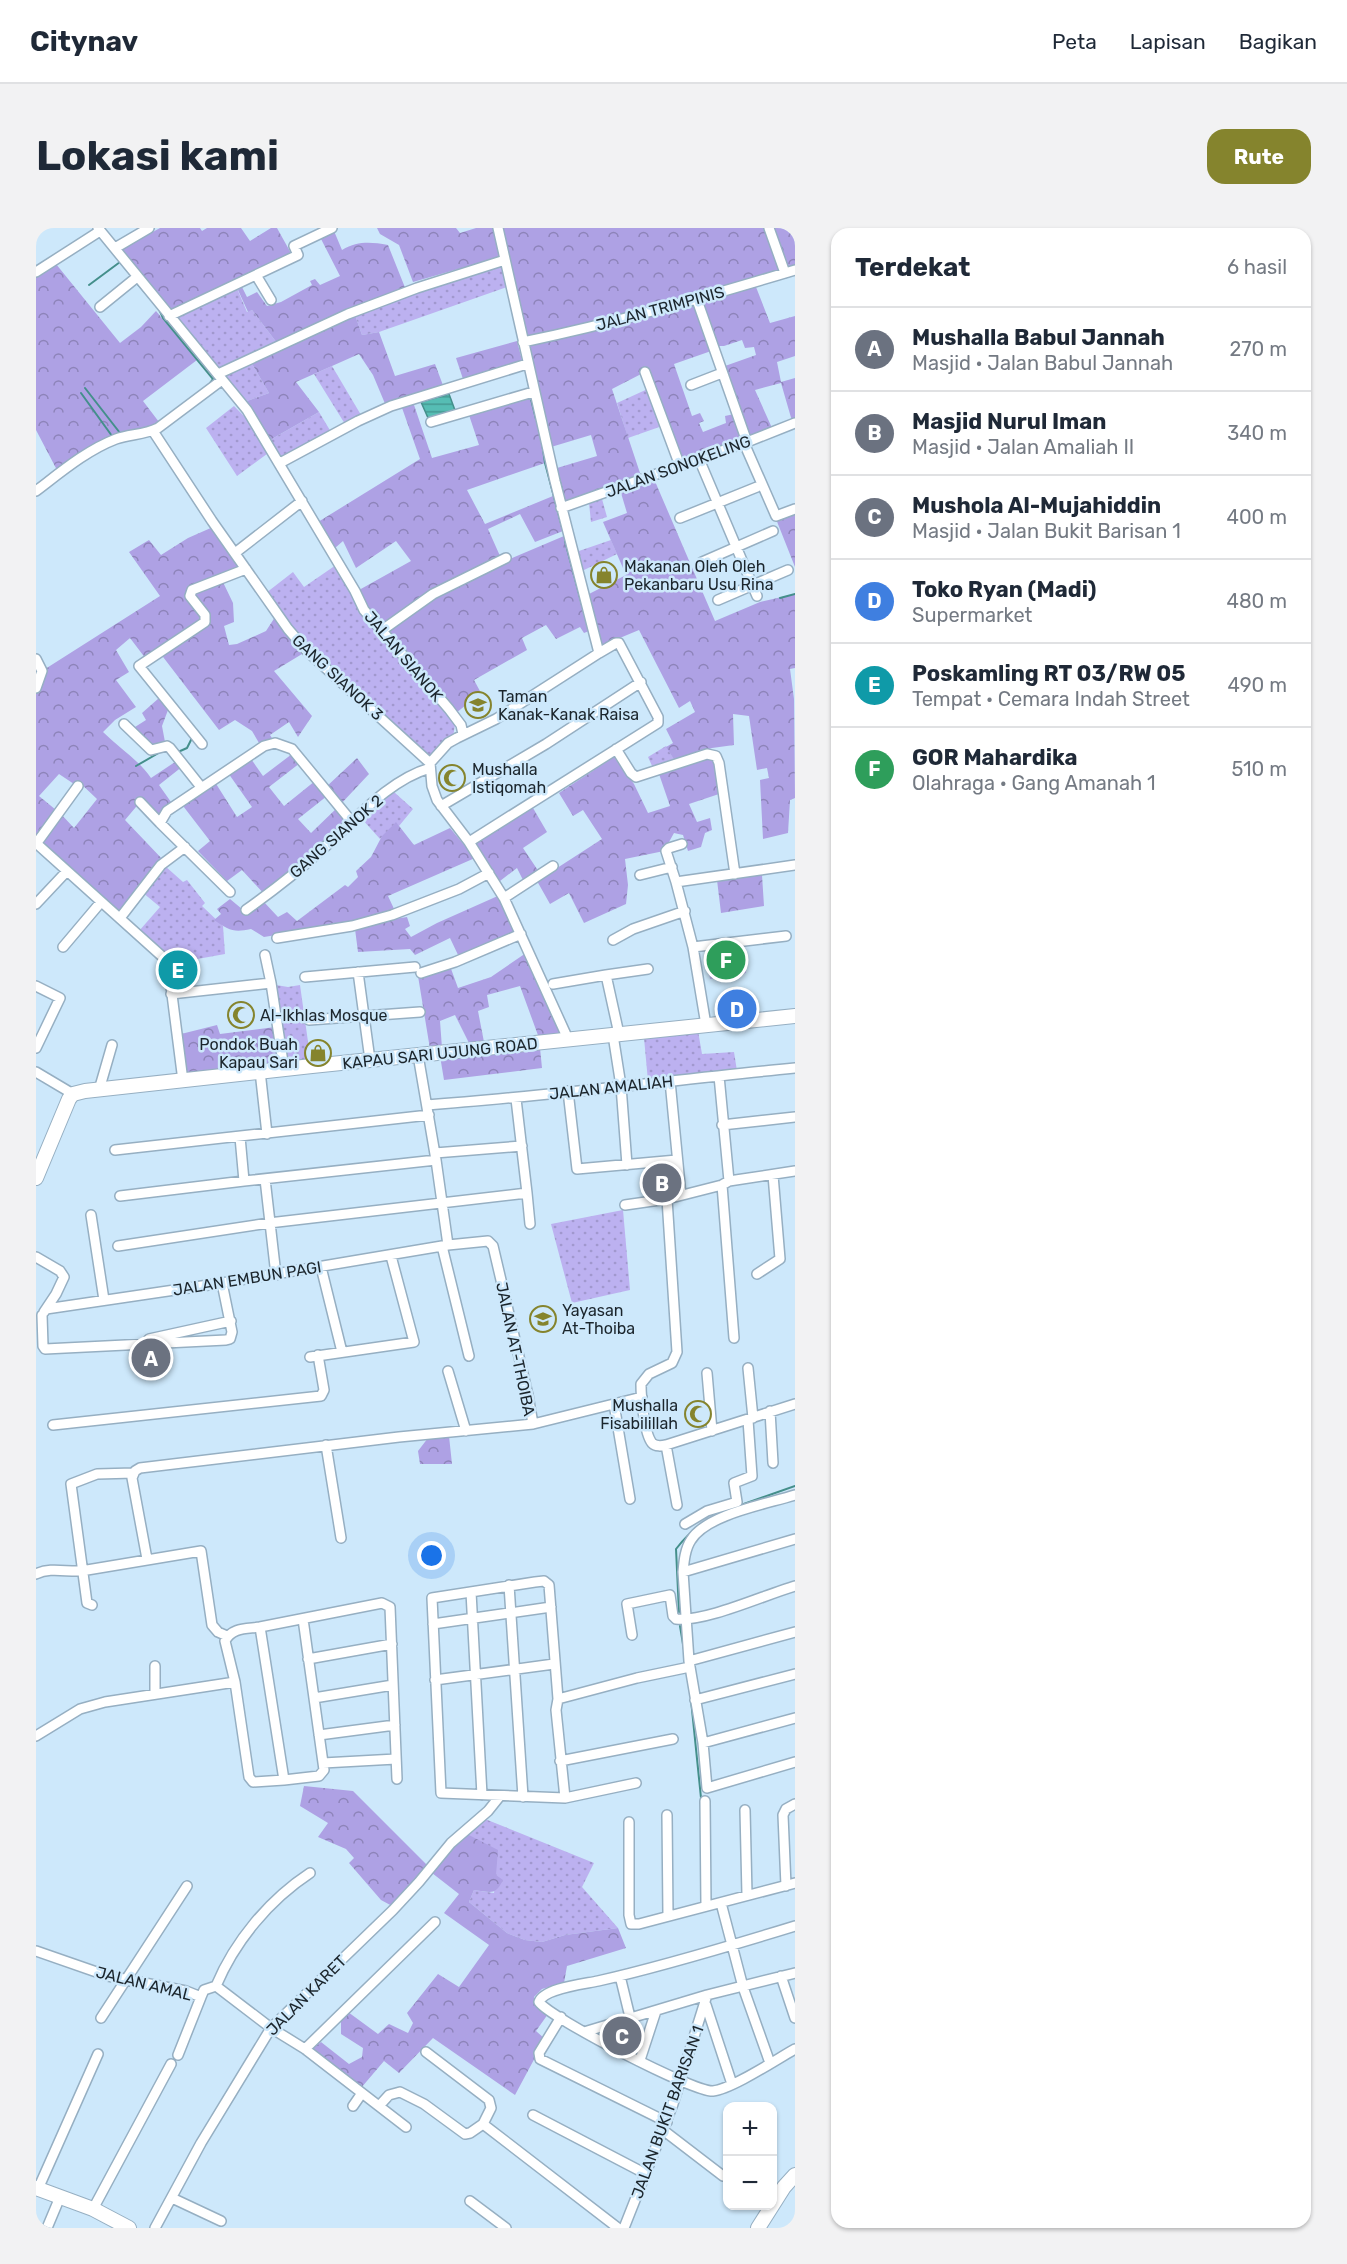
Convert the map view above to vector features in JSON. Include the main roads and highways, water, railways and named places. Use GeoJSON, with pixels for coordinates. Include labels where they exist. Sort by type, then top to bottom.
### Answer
{"type":"FeatureCollection","features":[{"type":"Feature","properties":{"kind":"waterway"},"geometry":{"type":"LineString","coordinates":[[89,285],[120,262],[130,274]]}},
{"type":"Feature","properties":{"kind":"waterway"},"geometry":{"type":"LineString","coordinates":[[136,282],[150,298]]}},
{"type":"Feature","properties":{"kind":"waterway"},"geometry":{"type":"LineString","coordinates":[[159,309],[163,318],[213,379],[210,383]]}},
{"type":"Feature","properties":{"kind":"waterway"},"geometry":{"type":"LineString","coordinates":[[527,377],[529,386]]}},
{"type":"Feature","properties":{"kind":"waterway"},"geometry":{"type":"LineString","coordinates":[[85,388],[120,433]]}},
{"type":"Feature","properties":{"kind":"waterway"},"geometry":{"type":"LineString","coordinates":[[81,393],[112,436]]}},
{"type":"Feature","properties":{"kind":"waterway"},"geometry":{"type":"LineString","coordinates":[[531,399],[536,419]]}},
{"type":"Feature","properties":{"kind":"waterway"},"geometry":{"type":"LineString","coordinates":[[542,442],[545,463],[562,527]]}},
{"type":"Feature","properties":{"kind":"waterway"},"geometry":{"type":"LineString","coordinates":[[558,475],[563,493]]}},
{"type":"Feature","properties":{"kind":"waterway"},"geometry":{"type":"LineString","coordinates":[[565,541],[582,605]]}},
{"type":"Feature","properties":{"kind":"waterway"},"geometry":{"type":"LineString","coordinates":[[780,598],[795,594]]}},
{"type":"Feature","properties":{"kind":"waterway"},"geometry":{"type":"LineString","coordinates":[[178,752],[187,748],[192,738]]}},
{"type":"Feature","properties":{"kind":"waterway"},"geometry":{"type":"LineString","coordinates":[[136,766],[162,751]]}},
{"type":"Feature","properties":{"kind":"waterway"},"geometry":{"type":"LineString","coordinates":[[738,1506],[795,1486]]}},
{"type":"Feature","properties":{"kind":"waterway"},"geometry":{"type":"LineString","coordinates":[[679,1612],[676,1549],[702,1524],[733,1508]]}},
{"type":"Feature","properties":{"kind":"waterway"},"geometry":{"type":"LineString","coordinates":[[680,1626],[684,1650]]}},
{"type":"Feature","properties":{"kind":"waterway"},"geometry":{"type":"LineString","coordinates":[[691,1700],[701,1798]]}},
{"type":"Feature","properties":{"kind":"place","name":"Makanan Oleh Oleh Pekanbaru Usu Rina"},"geometry":{"type":"Point","coordinates":[604,575]}},
{"type":"Feature","properties":{"kind":"place","name":"Taman Kanak-Kanak Raisa"},"geometry":{"type":"Point","coordinates":[478,705]}},
{"type":"Feature","properties":{"kind":"place","name":"Mushalla Istiqomah"},"geometry":{"type":"Point","coordinates":[452,778]}},
{"type":"Feature","properties":{"kind":"place","name":"GOR Mahardika"},"geometry":{"type":"Point","coordinates":[726,960]}},
{"type":"Feature","properties":{"kind":"place","name":"Poskamling RT 03/RW 05"},"geometry":{"type":"Point","coordinates":[178,970]}},
{"type":"Feature","properties":{"kind":"place","name":"Toko Ryan (Madi)"},"geometry":{"type":"Point","coordinates":[737,1009]}},
{"type":"Feature","properties":{"kind":"place","name":"Al-Ikhlas Mosque"},"geometry":{"type":"Point","coordinates":[241,1015]}},
{"type":"Feature","properties":{"kind":"place","name":"Pondok Buah Kapau Sari"},"geometry":{"type":"Point","coordinates":[318,1053]}},
{"type":"Feature","properties":{"kind":"place","name":"Masjid Nurul Iman"},"geometry":{"type":"Point","coordinates":[662,1183]}},
{"type":"Feature","properties":{"kind":"place","name":"Yayasan At-Thoiba"},"geometry":{"type":"Point","coordinates":[543,1319]}},
{"type":"Feature","properties":{"kind":"place","name":"Mushalla Babul Jannah"},"geometry":{"type":"Point","coordinates":[151,1358]}},
{"type":"Feature","properties":{"kind":"place","name":"Mushalla Fisabilillah"},"geometry":{"type":"Point","coordinates":[698,1414]}},
{"type":"Feature","properties":{"kind":"place","name":"Mushola Al-Mujahiddin"},"geometry":{"type":"Point","coordinates":[622,2036]}}]}
